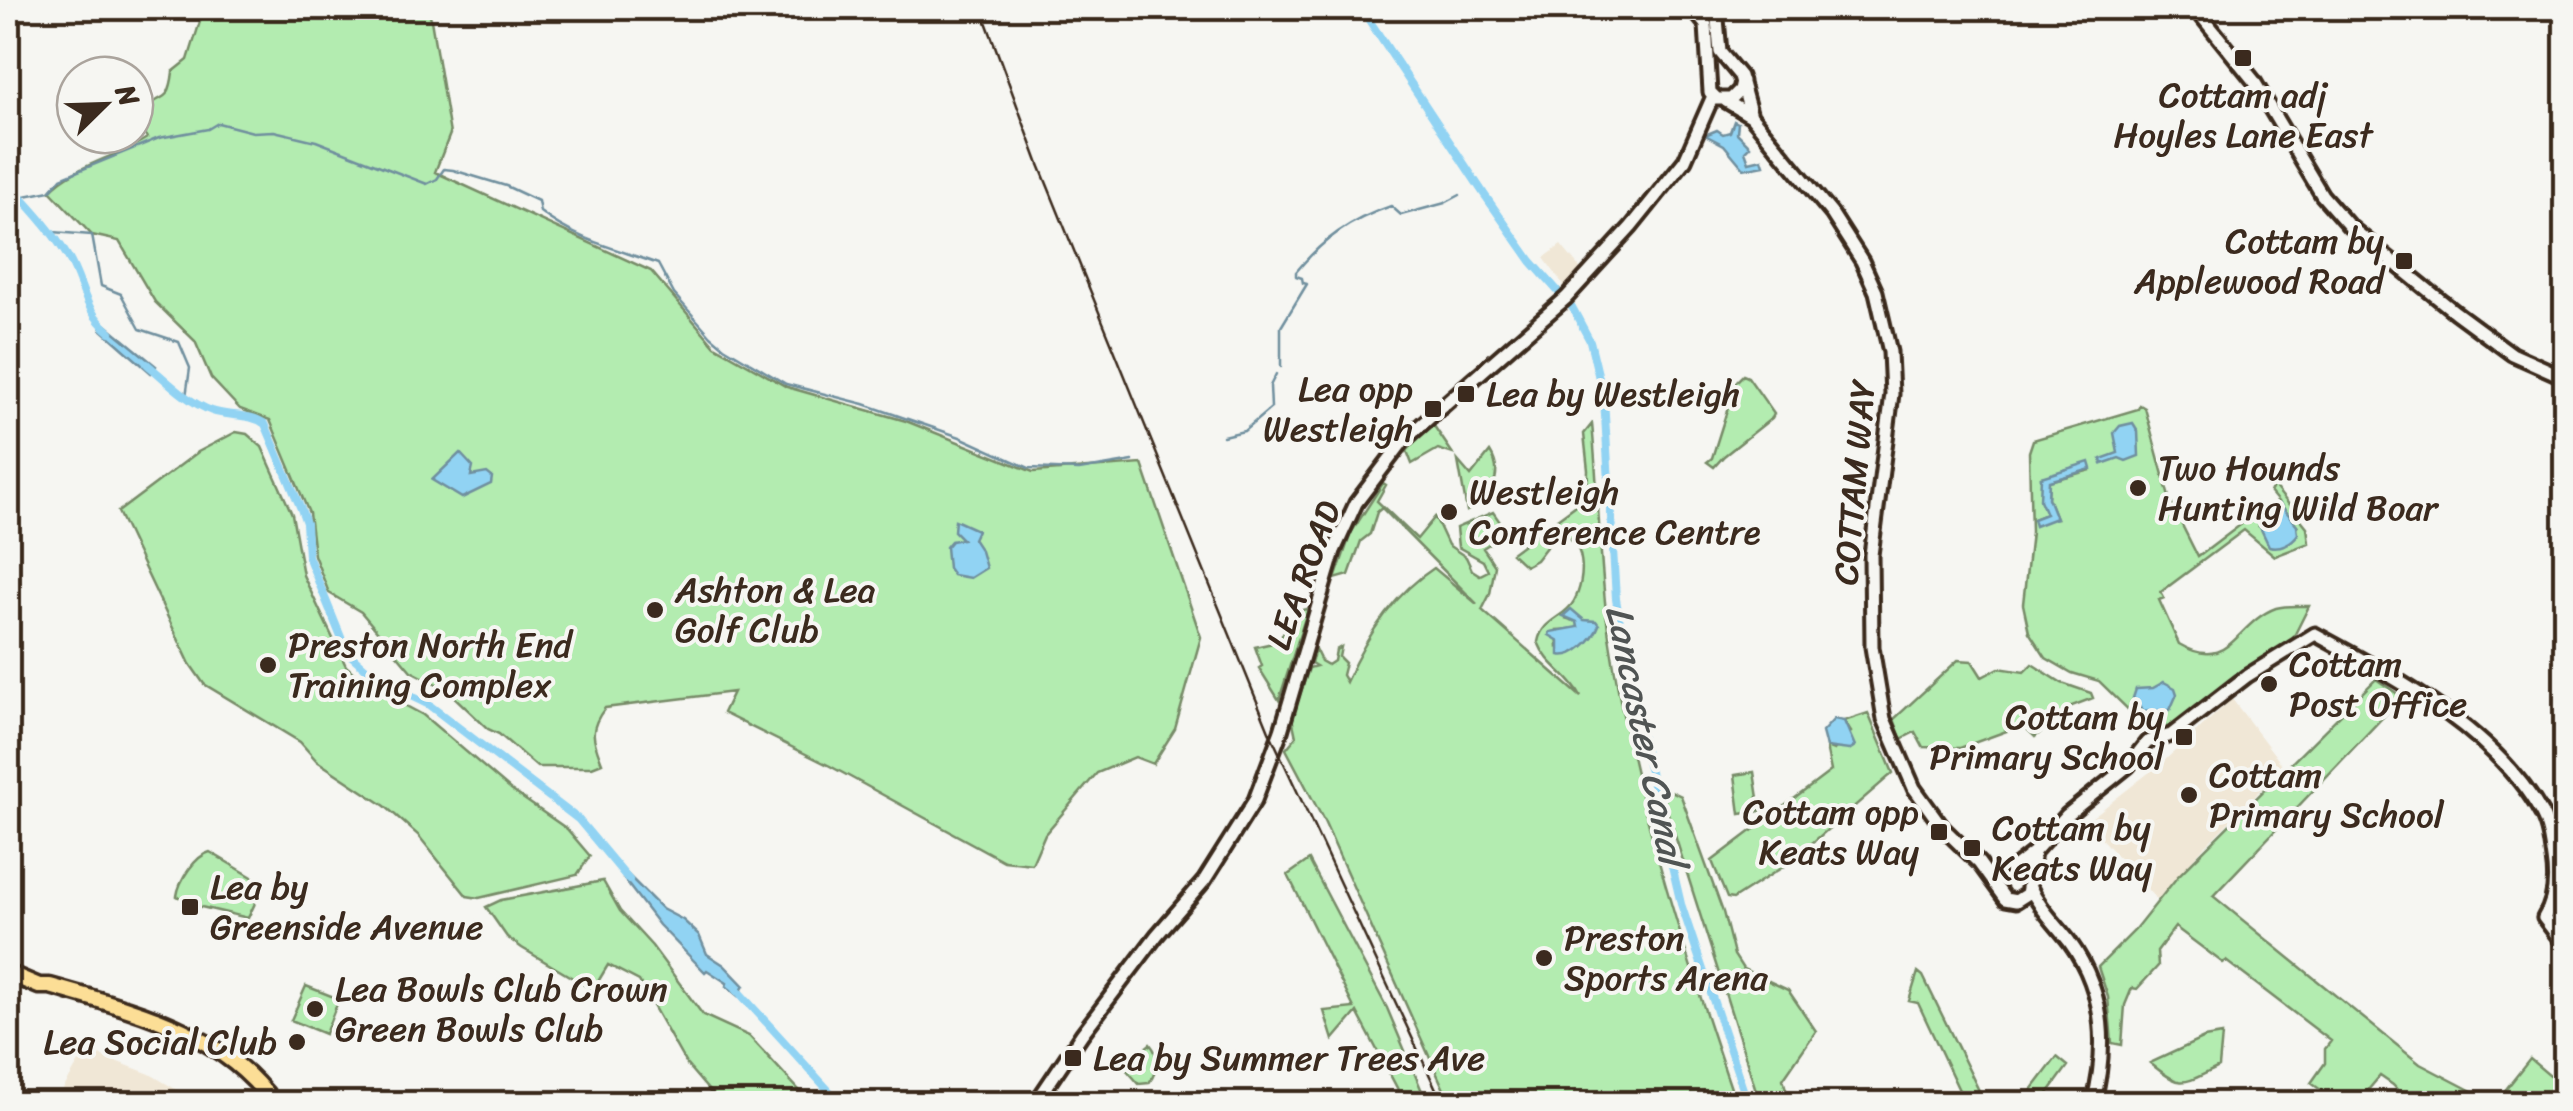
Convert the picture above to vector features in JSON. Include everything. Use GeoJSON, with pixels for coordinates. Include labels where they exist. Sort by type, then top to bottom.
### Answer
{"type":"FeatureCollection","features":[{"type":"Feature","properties":{"kind":"highway"},"geometry":{"type":"LineString","coordinates":[[8,963],[43,978],[50,986]]}},
{"type":"Feature","properties":{"kind":"highway"},"geometry":{"type":"LineString","coordinates":[[8,974],[190,1032],[228,1055],[274,1104]]}},
{"type":"Feature","properties":{"kind":"street"},"geometry":{"type":"LineString","coordinates":[[1693,8],[1715,8],[1718,46],[1728,66]]}},
{"type":"Feature","properties":{"kind":"street"},"geometry":{"type":"LineString","coordinates":[[1693,8],[1706,25],[1707,88],[1721,99],[1737,95],[1742,81],[1737,71],[1728,66],[1717,67],[1707,78]]}},
{"type":"Feature","properties":{"kind":"street"},"geometry":{"type":"LineString","coordinates":[[2195,8],[2254,82],[2322,195],[2349,226],[2512,354],[2566,378]]}},
{"type":"Feature","properties":{"kind":"street","name":"COTTAM WAY"},"geometry":{"type":"LineString","coordinates":[[1742,81],[1751,116]]}},
{"type":"Feature","properties":{"kind":"street","name":"COTTAM WAY"},"geometry":{"type":"LineString","coordinates":[[1721,99],[1751,116],[1846,234],[1876,292],[1890,352],[1892,394],[1872,554],[1872,647],[1879,698],[1914,788],[1943,828],[1979,863],[1998,889]]}},
{"type":"Feature","properties":{"kind":"street","name":"LEA ROAD"},"geometry":{"type":"LineString","coordinates":[[1035,1104],[1156,935],[1204,881],[1255,800],[1334,551],[1356,503],[1404,440],[1557,306],[1664,189],[1685,160],[1702,122],[1721,99]]}},
{"type":"Feature","properties":{"kind":"street"},"geometry":{"type":"LineString","coordinates":[[2045,914],[2006,899],[1998,889],[1999,880],[2034,852],[2068,815],[2128,766],[2147,742],[2171,735],[2247,676],[2316,634],[2376,668],[2471,734],[2519,783],[2549,832],[2556,875],[2544,918],[2566,947]]}},
{"type":"Feature","properties":{"kind":"street"},"geometry":{"type":"LineString","coordinates":[[2016,902],[2027,894],[2034,852]]}},
{"type":"Feature","properties":{"kind":"street"},"geometry":{"type":"LineString","coordinates":[[1979,863],[2022,872],[2045,914],[2077,953],[2090,978],[2100,1008],[2102,1058],[2092,1104]]}},
{"type":"Feature","properties":{"kind":"shaded area"},"geometry":{"type":"Polygon","coordinates":[[[1561,245],[1584,273],[1568,291],[1544,258],[1561,245]]]}},
{"type":"Feature","properties":{"kind":"shaded area","name":"Cottam Primary School"},"geometry":{"type":"Polygon","coordinates":[[[2232,699],[2284,767],[2157,900],[2086,822],[2165,760],[2232,699]]]}},
{"type":"Feature","properties":{"kind":"shaded area"},"geometry":{"type":"Polygon","coordinates":[[[86,1050],[150,1074],[199,1103],[55,1103],[86,1050]]]}},
{"type":"Feature","properties":{"kind":"green space","name":"Ashton & Lea Golf Club"},"geometry":{"type":"Polygon","coordinates":[[[213,8],[429,8],[450,134],[435,172],[651,271],[715,346],[787,387],[906,421],[1033,472],[1142,464],[1201,637],[1175,729],[1153,764],[1135,757],[1097,773],[1045,834],[1032,864],[1004,861],[723,713],[733,692],[605,708],[596,722],[594,735],[602,763],[592,767],[537,767],[488,729],[446,689],[411,671],[361,612],[329,593],[314,555],[309,513],[270,420],[240,409],[211,378],[195,341],[155,302],[119,241],[92,235],[50,191],[70,175],[112,155],[155,155],[155,101],[166,94],[173,72],[188,60],[202,15],[213,8]]]}},
{"type":"Feature","properties":{"kind":"green space"},"geometry":{"type":"Polygon","coordinates":[[[1743,375],[1774,414],[1714,467],[1707,462],[1712,458],[1736,382],[1743,375]]]}},
{"type":"Feature","properties":{"kind":"green space"},"geometry":{"type":"Polygon","coordinates":[[[2140,405],[2145,408],[2170,501],[2198,557],[2260,510],[2263,515],[2259,526],[2297,525],[2270,492],[2274,486],[2307,527],[2309,543],[2275,556],[2244,530],[2161,592],[2164,598],[2159,600],[2179,644],[2196,652],[2221,650],[2276,608],[2309,606],[2293,638],[2282,648],[2173,726],[2149,730],[2099,681],[2072,673],[2046,658],[2029,632],[2023,604],[2031,532],[2029,452],[2033,440],[2138,409],[2140,405]],[[2091,470],[2041,477],[2046,514],[2033,519],[2056,518],[2048,498],[2049,481],[2091,470]]]}},
{"type":"Feature","properties":{"kind":"green space"},"geometry":{"type":"Polygon","coordinates":[[[1432,423],[1453,454],[1438,449],[1412,464],[1407,451],[1432,423]]]}},
{"type":"Feature","properties":{"kind":"green space","name":"Preston Sports Arena"},"geometry":{"type":"Polygon","coordinates":[[[1592,424],[1609,636],[1632,755],[1679,931],[1736,1103],[1450,1103],[1323,819],[1286,749],[1296,737],[1292,718],[1309,668],[1316,666],[1311,663],[1315,649],[1328,665],[1341,647],[1339,657],[1345,663],[1342,675],[1346,682],[1382,619],[1406,591],[1434,568],[1477,604],[1382,508],[1370,534],[1361,541],[1349,575],[1335,579],[1351,533],[1383,483],[1386,485],[1377,501],[1417,539],[1435,517],[1448,545],[1466,557],[1472,570],[1480,575],[1488,571],[1483,561],[1458,547],[1456,528],[1493,512],[1500,522],[1494,528],[1500,537],[1483,548],[1495,566],[1490,594],[1482,610],[1581,697],[1538,642],[1544,628],[1570,607],[1578,592],[1582,571],[1579,551],[1567,536],[1557,533],[1536,560],[1525,566],[1511,553],[1587,497],[1584,434],[1592,424]],[[1565,618],[1578,622],[1578,626],[1557,630],[1558,647],[1592,637],[1591,622],[1565,618]]]}},
{"type":"Feature","properties":{"kind":"green space","name":"Preston North End Training Complex"},"geometry":{"type":"Polygon","coordinates":[[[236,432],[247,434],[262,447],[292,514],[303,575],[346,666],[367,685],[423,715],[511,790],[567,829],[590,856],[577,875],[479,898],[467,896],[418,835],[385,806],[317,761],[300,742],[204,684],[190,664],[118,512],[198,452],[236,432]]]}},
{"type":"Feature","properties":{"kind":"green space"},"geometry":{"type":"Polygon","coordinates":[[[1490,452],[1496,470],[1492,487],[1482,501],[1467,511],[1458,461],[1471,476],[1490,452]]]}},
{"type":"Feature","properties":{"kind":"green space"},"geometry":{"type":"Polygon","coordinates":[[[1308,609],[1279,700],[1259,668],[1262,666],[1255,647],[1277,642],[1293,617],[1308,609]]]}},
{"type":"Feature","properties":{"kind":"green space"},"geometry":{"type":"Polygon","coordinates":[[[1958,660],[1972,661],[1982,677],[1999,668],[2024,672],[2032,664],[2062,683],[2091,693],[2093,698],[2069,707],[2035,737],[2023,725],[1960,748],[1923,747],[1915,732],[1901,739],[1894,719],[1958,660]]]}},
{"type":"Feature","properties":{"kind":"green space"},"geometry":{"type":"Polygon","coordinates":[[[2376,679],[2402,697],[2213,896],[2420,1064],[2495,1103],[2530,1059],[2550,1076],[2565,1074],[2563,1104],[2409,1103],[2380,1076],[2348,1103],[2338,1102],[2311,1083],[2325,1063],[2325,1049],[2331,1041],[2175,927],[2157,951],[2158,966],[2137,989],[2132,988],[2125,1005],[2122,1045],[2112,1043],[2108,997],[2098,967],[2135,930],[2178,876],[2376,679]]]}},
{"type":"Feature","properties":{"kind":"green space"},"geometry":{"type":"Polygon","coordinates":[[[1868,713],[1893,773],[1789,863],[1733,899],[1727,898],[1712,861],[1831,771],[1826,747],[1834,750],[1851,732],[1844,721],[1868,713]]]}},
{"type":"Feature","properties":{"kind":"green space"},"geometry":{"type":"Polygon","coordinates":[[[1754,772],[1760,811],[1740,814],[1735,775],[1754,772]]]}},
{"type":"Feature","properties":{"kind":"green space"},"geometry":{"type":"Polygon","coordinates":[[[1671,791],[1681,796],[1723,912],[1734,955],[1743,969],[1788,990],[1816,1031],[1783,1079],[1790,1103],[1760,1103],[1664,801],[1671,791]]]}},
{"type":"Feature","properties":{"kind":"green space"},"geometry":{"type":"Polygon","coordinates":[[[2565,813],[2563,871],[2560,841],[2552,817],[2565,813]]]}},
{"type":"Feature","properties":{"kind":"green space"},"geometry":{"type":"Polygon","coordinates":[[[210,852],[264,884],[248,918],[197,906],[177,896],[189,870],[210,852]]]}},
{"type":"Feature","properties":{"kind":"green space"},"geometry":{"type":"Polygon","coordinates":[[[1309,860],[1387,1008],[1427,1103],[1405,1103],[1357,1012],[1333,1040],[1324,1011],[1354,1008],[1288,875],[1309,860]]]}},
{"type":"Feature","properties":{"kind":"green space"},"geometry":{"type":"Polygon","coordinates":[[[603,881],[620,911],[652,946],[703,1015],[749,1036],[811,1103],[728,1103],[710,1092],[686,1064],[639,981],[608,965],[593,990],[507,937],[486,907],[501,900],[603,881]]]}},
{"type":"Feature","properties":{"kind":"green space"},"geometry":{"type":"Polygon","coordinates":[[[1918,972],[1985,1103],[1965,1103],[1918,1003],[1909,1001],[1918,972]]]}},
{"type":"Feature","properties":{"kind":"green space","name":"Lea Bowls Club Crown Green Bowls Club"},"geometry":{"type":"Polygon","coordinates":[[[306,986],[339,999],[325,1034],[291,1020],[306,986]]]}},
{"type":"Feature","properties":{"kind":"green space"},"geometry":{"type":"Polygon","coordinates":[[[2222,1035],[2219,1067],[2190,1080],[2177,1081],[2150,1063],[2204,1038],[2222,1035]]]}},
{"type":"Feature","properties":{"kind":"green space"},"geometry":{"type":"Polygon","coordinates":[[[1150,1044],[1156,1068],[1149,1083],[1139,1084],[1125,1068],[1126,1064],[1150,1044]]]}},
{"type":"Feature","properties":{"kind":"green space"},"geometry":{"type":"Polygon","coordinates":[[[2057,1057],[2068,1066],[2041,1103],[2022,1103],[2057,1057]]]}},
{"type":"Feature","properties":{"kind":"water"},"geometry":{"type":"Polygon","coordinates":[[[1734,121],[1738,123],[1737,133],[1750,146],[1745,151],[1749,162],[1762,159],[1764,165],[1744,169],[1724,145],[1705,135],[1717,130],[1723,134],[1730,132],[1734,121]]]}},
{"type":"Feature","properties":{"kind":"water"},"geometry":{"type":"Polygon","coordinates":[[[105,324],[156,366],[151,373],[101,329],[105,324]]]}},
{"type":"Feature","properties":{"kind":"water"},"geometry":{"type":"Polygon","coordinates":[[[2133,423],[2138,431],[2139,456],[2102,464],[2101,459],[2118,453],[2114,433],[2120,426],[2133,423]]]}},
{"type":"Feature","properties":{"kind":"water"},"geometry":{"type":"Polygon","coordinates":[[[460,453],[473,467],[471,476],[487,473],[492,477],[491,484],[462,498],[432,480],[460,453]]]}},
{"type":"Feature","properties":{"kind":"water"},"geometry":{"type":"Polygon","coordinates":[[[2089,462],[2091,469],[2049,481],[2048,498],[2056,518],[2035,526],[2033,519],[2046,514],[2040,500],[2041,477],[2089,462]]]}},
{"type":"Feature","properties":{"kind":"water"},"geometry":{"type":"Polygon","coordinates":[[[2280,504],[2297,525],[2298,534],[2285,544],[2269,546],[2259,525],[2263,515],[2272,515],[2280,504]]]}},
{"type":"Feature","properties":{"kind":"water"},"geometry":{"type":"Polygon","coordinates":[[[955,520],[977,530],[973,539],[986,568],[970,578],[953,575],[948,568],[946,547],[951,541],[962,539],[954,531],[955,520]]]}},
{"type":"Feature","properties":{"kind":"water"},"geometry":{"type":"Polygon","coordinates":[[[1571,609],[1584,620],[1599,625],[1583,647],[1559,655],[1559,641],[1549,635],[1578,627],[1577,622],[1563,616],[1571,609]]]}},
{"type":"Feature","properties":{"kind":"water"},"geometry":{"type":"Polygon","coordinates":[[[2164,682],[2175,688],[2177,694],[2170,710],[2143,712],[2133,698],[2136,689],[2153,688],[2164,682]]]}},
{"type":"Feature","properties":{"kind":"water"},"geometry":{"type":"Polygon","coordinates":[[[1834,719],[1844,721],[1855,746],[1849,750],[1826,747],[1822,732],[1834,719]]]}},
{"type":"Feature","properties":{"kind":"water"},"geometry":{"type":"Polygon","coordinates":[[[625,872],[662,909],[683,920],[699,935],[707,954],[744,986],[738,996],[727,983],[705,972],[659,925],[623,878],[625,872]]]}},
{"type":"Feature","properties":{"kind":"waterway","name":"Lancaster Canal"},"geometry":{"type":"LineString","coordinates":[[1361,8],[1531,261],[1572,307],[1590,341],[1604,399],[1616,599],[1631,691],[1681,904],[1748,1104]]}},
{"type":"Feature","properties":{"kind":"waterway"},"geometry":{"type":"LineString","coordinates":[[20,197],[50,191],[61,178],[159,138],[208,129],[218,123],[316,141],[427,184],[444,169],[453,170],[506,186],[538,201],[540,212],[568,230],[658,264],[674,294],[711,336],[786,384],[864,404],[960,437],[1029,468],[1079,470],[1133,461]]}},
{"type":"Feature","properties":{"kind":"waterway"},"geometry":{"type":"LineString","coordinates":[[8,183],[61,247],[89,306],[110,332]]}},
{"type":"Feature","properties":{"kind":"waterway"},"geometry":{"type":"LineString","coordinates":[[1281,367],[1281,327],[1307,284],[1296,272],[1316,250],[1350,224],[1391,206],[1401,215],[1460,195]]}},
{"type":"Feature","properties":{"kind":"waterway"},"geometry":{"type":"LineString","coordinates":[[53,232],[92,235],[101,286],[121,294],[140,329],[179,342],[190,368],[186,397]]}},
{"type":"Feature","properties":{"kind":"waterway"},"geometry":{"type":"LineString","coordinates":[[147,364],[203,407],[265,424],[301,509],[308,556],[347,652],[380,681],[429,705],[578,819],[629,880]]}},
{"type":"Feature","properties":{"kind":"waterway"},"geometry":{"type":"LineString","coordinates":[[1223,436],[1244,431],[1271,408],[1270,386],[1276,374]]}},
{"type":"Feature","properties":{"kind":"waterway"},"geometry":{"type":"LineString","coordinates":[[736,989],[841,1104]]}},
{"type":"Feature","properties":{"kind":"railway"},"geometry":{"type":"LineString","coordinates":[[981,8],[1038,162],[1269,731],[1443,1104]]}},
{"type":"Feature","properties":{"kind":"place","name":"Cottam adj Hoyles Lane East"},"geometry":{"type":"Point","coordinates":[2243,58]}},
{"type":"Feature","properties":{"kind":"place","name":"Cottam by Applewood Road"},"geometry":{"type":"Point","coordinates":[2404,261]}},
{"type":"Feature","properties":{"kind":"place","name":"Lea by Westleigh"},"geometry":{"type":"Point","coordinates":[1466,394]}},
{"type":"Feature","properties":{"kind":"place","name":"Lea opp Westleigh"},"geometry":{"type":"Point","coordinates":[1433,409]}},
{"type":"Feature","properties":{"kind":"place","name":"Two Hounds Hunting Wild Boar"},"geometry":{"type":"Point","coordinates":[2138,488]}},
{"type":"Feature","properties":{"kind":"place","name":"Westleigh Conference Centre"},"geometry":{"type":"Point","coordinates":[1449,512]}},
{"type":"Feature","properties":{"kind":"place","name":"Ashton & Lea Golf Club"},"geometry":{"type":"Point","coordinates":[655,610]}},
{"type":"Feature","properties":{"kind":"place","name":"Preston North End Training Complex"},"geometry":{"type":"Point","coordinates":[268,665]}},
{"type":"Feature","properties":{"kind":"place","name":"Cottam Post Office"},"geometry":{"type":"Point","coordinates":[2269,684]}},
{"type":"Feature","properties":{"kind":"place","name":"Cottam by Primary School"},"geometry":{"type":"Point","coordinates":[2184,737]}},
{"type":"Feature","properties":{"kind":"place","name":"Cottam Primary School"},"geometry":{"type":"Point","coordinates":[2189,795]}},
{"type":"Feature","properties":{"kind":"place","name":"Cottam opp Keats Way"},"geometry":{"type":"Point","coordinates":[1939,832]}},
{"type":"Feature","properties":{"kind":"place","name":"Cottam by Keats Way"},"geometry":{"type":"Point","coordinates":[1972,848]}},
{"type":"Feature","properties":{"kind":"place","name":"Lea by Greenside Avenue"},"geometry":{"type":"Point","coordinates":[190,907]}},
{"type":"Feature","properties":{"kind":"place","name":"Preston Sports Arena"},"geometry":{"type":"Point","coordinates":[1544,958]}},
{"type":"Feature","properties":{"kind":"place","name":"Lea Bowls Club Crown Green Bowls Club"},"geometry":{"type":"Point","coordinates":[315,1009]}},
{"type":"Feature","properties":{"kind":"place","name":"Lea Social Club"},"geometry":{"type":"Point","coordinates":[297,1042]}},
{"type":"Feature","properties":{"kind":"place","name":"Lea by Summer Trees Ave"},"geometry":{"type":"Point","coordinates":[1073,1058]}}]}
